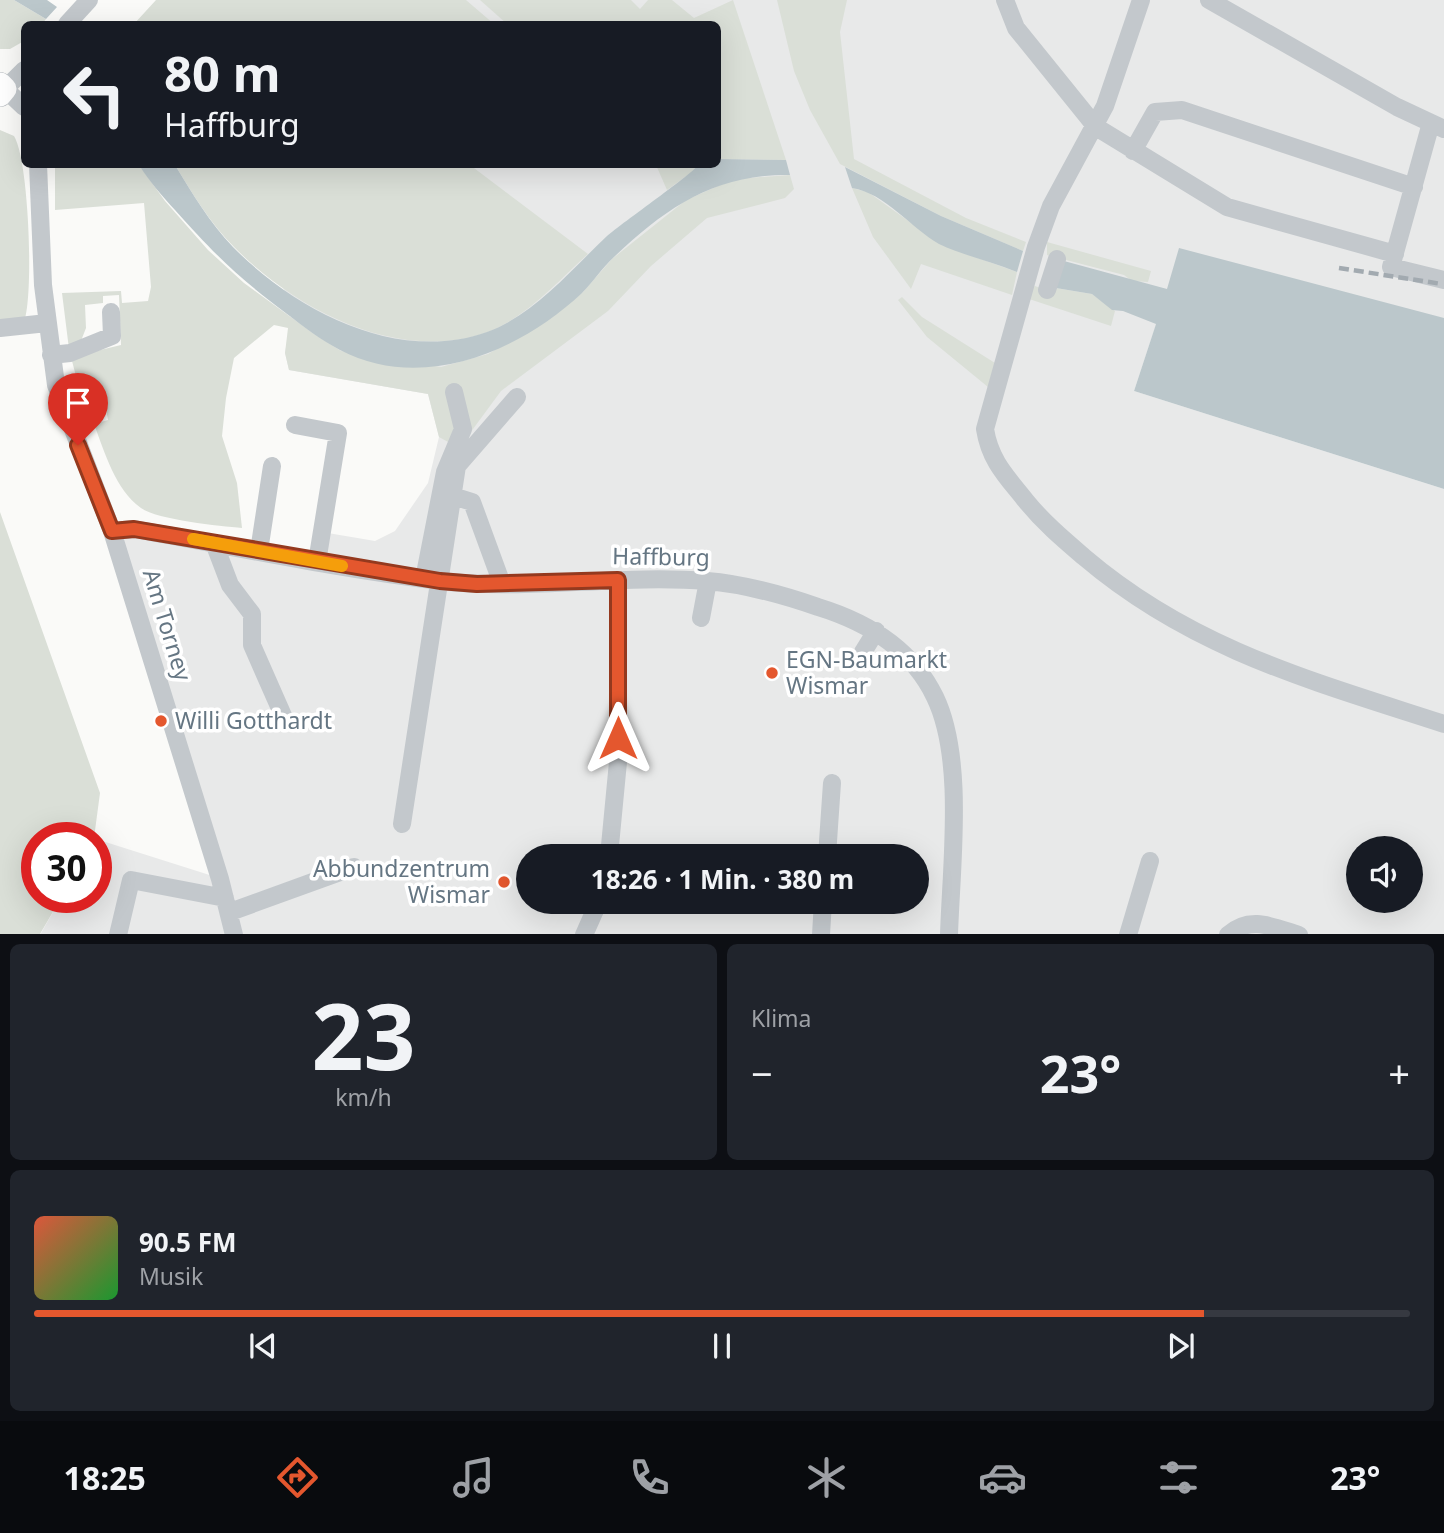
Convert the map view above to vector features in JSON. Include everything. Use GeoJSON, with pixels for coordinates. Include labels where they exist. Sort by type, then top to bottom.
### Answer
{"type":"FeatureCollection","features":[{"type":"Feature","properties":{"kind":"street"},"geometry":{"type":"LineString","coordinates":[[1005,0],[1016,28],[1096,127],[1227,206],[1395,254]]}},
{"type":"Feature","properties":{"kind":"street"},"geometry":{"type":"LineString","coordinates":[[1141,0],[1096,127],[1051,206],[1036,247],[985,429],[988,452],[1042,522],[1120,587],[1204,639],[1279,670],[1444,724]]}},
{"type":"Feature","properties":{"kind":"street"},"geometry":{"type":"LineString","coordinates":[[1209,0],[1397,107],[1441,127],[1413,187],[1391,267],[1444,280]]}},
{"type":"Feature","properties":{"kind":"street"},"geometry":{"type":"LineString","coordinates":[[21,73],[2,89],[21,105]]}},
{"type":"Feature","properties":{"kind":"street"},"geometry":{"type":"LineString","coordinates":[[1133,151],[1155,112],[1182,110],[1413,187]]}},
{"type":"Feature","properties":{"kind":"street","name":"Am Torney"},"geometry":{"type":"LineString","coordinates":[[38,168],[47,323],[51,355],[65,411],[112,531],[234,934]]}},
{"type":"Feature","properties":{"kind":"street"},"geometry":{"type":"LineString","coordinates":[[1047,290],[1057,259]]}},
{"type":"Feature","properties":{"kind":"street"},"geometry":{"type":"LineString","coordinates":[[51,355],[70,353],[112,336],[111,312]]}},
{"type":"Feature","properties":{"kind":"street"},"geometry":{"type":"LineString","coordinates":[[0,328],[47,323]]}},
{"type":"Feature","properties":{"kind":"street"},"geometry":{"type":"LineString","coordinates":[[402,824],[444,472],[463,429],[454,392]]}},
{"type":"Feature","properties":{"kind":"street"},"geometry":{"type":"LineString","coordinates":[[432,580],[453,496],[457,466],[517,397]]}},
{"type":"Feature","properties":{"kind":"street"},"geometry":{"type":"LineString","coordinates":[[295,425],[338,433],[317,562]]}},
{"type":"Feature","properties":{"kind":"street"},"geometry":{"type":"LineString","coordinates":[[259,551],[272,466]]}},
{"type":"Feature","properties":{"kind":"street"},"geometry":{"type":"LineString","coordinates":[[453,496],[472,502],[502,584]]}},
{"type":"Feature","properties":{"kind":"street","name":"Haffburg"},"geometry":{"type":"LineString","coordinates":[[112,531],[134,529],[432,580],[502,584],[618,580],[708,581],[780,594],[850,617],[876,631],[901,651],[921,674],[935,697],[947,729],[953,766],[949,934]]}},
{"type":"Feature","properties":{"kind":"street"},"geometry":{"type":"LineString","coordinates":[[214,543],[230,585],[252,614],[252,645],[285,720]]}},
{"type":"Feature","properties":{"kind":"street"},"geometry":{"type":"LineString","coordinates":[[610,844],[618,762],[618,580]]}},
{"type":"Feature","properties":{"kind":"street"},"geometry":{"type":"LineString","coordinates":[[701,618],[708,581]]}},
{"type":"Feature","properties":{"kind":"street"},"geometry":{"type":"LineString","coordinates":[[863,652],[876,631]]}},
{"type":"Feature","properties":{"kind":"street"},"geometry":{"type":"LineString","coordinates":[[828,844],[832,783]]}},
{"type":"Feature","properties":{"kind":"street"},"geometry":{"type":"LineString","coordinates":[[1128,934],[1150,861]]}},
{"type":"Feature","properties":{"kind":"street"},"geometry":{"type":"LineString","coordinates":[[118,934],[131,880],[227,905],[354,867]]}},
{"type":"Feature","properties":{"kind":"street"},"geometry":{"type":"LineString","coordinates":[[584,934],[593,914]]}},
{"type":"Feature","properties":{"kind":"street"},"geometry":{"type":"LineString","coordinates":[[821,934],[822,914]]}},
{"type":"Feature","properties":{"kind":"street"},"geometry":{"type":"LineString","coordinates":[[1228,934],[1244,923],[1299,934]]}},
{"type":"Feature","properties":{"kind":"shaded area"},"geometry":{"type":"Polygon","coordinates":[[[0,0],[14,0],[46,19],[21,21],[21,43],[10,49],[0,49],[0,0]]]}},
{"type":"Feature","properties":{"kind":"shaded area"},"geometry":{"type":"Polygon","coordinates":[[[14,0],[47,0],[57,7],[46,19],[14,0]]]}},
{"type":"Feature","properties":{"kind":"shaded area"},"geometry":{"type":"Polygon","coordinates":[[[156,0],[466,0],[490,21],[137,21],[156,0]]]}},
{"type":"Feature","properties":{"kind":"shaded area"},"geometry":{"type":"Polygon","coordinates":[[[317,0],[1444,0],[1444,319],[1162,307],[1134,391],[1444,489],[1444,934],[41,934],[52,913],[112,913],[112,844],[219,878],[112,531],[317,562],[322,532],[375,541],[395,531],[428,483],[439,437],[428,394],[289,370],[285,353],[293,307],[222,168],[721,168],[721,21],[286,21],[317,0]]]}},
{"type":"Feature","properties":{"kind":"shaded area"},"geometry":{"type":"Polygon","coordinates":[[[480,0],[631,0],[640,9],[648,0],[672,0],[694,18],[733,0],[786,160],[721,159],[721,21],[504,21],[480,0]]]}},
{"type":"Feature","properties":{"kind":"shaded area"},"geometry":{"type":"Polygon","coordinates":[[[777,0],[847,0],[840,32],[854,159],[966,218],[1026,242],[1023,251],[941,216],[840,164],[810,110],[794,71],[777,0]]]}},
{"type":"Feature","properties":{"kind":"shaded area"},"geometry":{"type":"Polygon","coordinates":[[[0,130],[14,136],[19,150],[26,199],[29,285],[24,322],[0,321],[0,130]]]}},
{"type":"Feature","properties":{"kind":"shaded area"},"geometry":{"type":"Polygon","coordinates":[[[721,159],[786,160],[790,175],[738,180],[715,187],[673,209],[634,239],[582,293],[557,314],[529,333],[499,348],[468,360],[404,368],[371,362],[340,350],[270,301],[202,240],[141,168],[177,168],[225,238],[258,270],[287,292],[350,326],[384,336],[419,341],[453,340],[487,332],[521,314],[552,290],[607,236],[694,170],[721,168],[721,159]]]}},
{"type":"Feature","properties":{"kind":"shaded area"},"geometry":{"type":"Polygon","coordinates":[[[845,167],[941,216],[1023,251],[1017,272],[939,244],[887,204],[864,191],[852,188],[845,167]]]}},
{"type":"Feature","properties":{"kind":"shaded area"},"geometry":{"type":"Polygon","coordinates":[[[55,168],[141,168],[165,201],[208,250],[244,283],[314,334],[341,351],[441,367],[488,354],[557,313],[583,292],[612,259],[686,200],[734,179],[790,175],[794,189],[785,198],[707,218],[651,266],[608,311],[501,391],[459,448],[439,437],[428,394],[289,370],[285,353],[288,328],[274,325],[234,358],[226,398],[222,436],[237,483],[242,528],[190,522],[149,512],[132,500],[118,481],[94,424],[108,420],[102,386],[79,388],[71,357],[121,345],[119,295],[103,296],[103,303],[85,305],[86,328],[79,346],[69,349],[62,293],[121,291],[122,303],[148,301],[151,287],[144,203],[55,210],[55,168]]]}},
{"type":"Feature","properties":{"kind":"shaded area"},"geometry":{"type":"Polygon","coordinates":[[[177,168],[474,168],[588,254],[529,308],[502,325],[488,332],[454,340],[419,341],[385,336],[351,325],[318,310],[287,291],[234,247],[195,197],[177,168]]]}},
{"type":"Feature","properties":{"kind":"shaded area"},"geometry":{"type":"Polygon","coordinates":[[[657,168],[698,168],[667,190],[657,168]]]}},
{"type":"Feature","properties":{"kind":"shaded area"},"geometry":{"type":"Polygon","coordinates":[[[852,188],[868,192],[942,245],[1017,272],[1012,295],[921,264],[911,289],[873,237],[852,188]]]}},
{"type":"Feature","properties":{"kind":"shaded area"},"geometry":{"type":"Polygon","coordinates":[[[1047,242],[1151,271],[1148,282],[1132,281],[1124,275],[1047,255],[1047,242]]]}},
{"type":"Feature","properties":{"kind":"shaded area"},"geometry":{"type":"Polygon","coordinates":[[[1179,248],[1444,318],[1444,489],[1134,391],[1156,324],[1123,311],[1112,310],[1092,294],[1056,288],[1064,261],[1167,289],[1179,248]]]}},
{"type":"Feature","properties":{"kind":"shaded area"},"geometry":{"type":"Polygon","coordinates":[[[1035,286],[1054,293],[1056,288],[1092,294],[1115,311],[1111,326],[1029,299],[1031,288],[1035,286]]]}},
{"type":"Feature","properties":{"kind":"shaded area"},"geometry":{"type":"Polygon","coordinates":[[[902,297],[922,317],[995,363],[988,387],[927,337],[898,300],[902,297]]]}},
{"type":"Feature","properties":{"kind":"shaded area"},"geometry":{"type":"Polygon","coordinates":[[[0,512],[100,793],[96,822],[21,822],[21,913],[52,913],[40,934],[0,934],[0,512]]]}},
{"type":"Feature","properties":{"kind":"railway"},"geometry":{"type":"LineString","coordinates":[[1339,268],[1442,284]]}},
{"type":"Feature","properties":{"kind":"slow traffic"},"geometry":{"type":"LineString","coordinates":[[193,539],[342,566]]}},
{"type":"Feature","properties":{"kind":"place","name":"EGN-Baumarkt Wismar"},"geometry":{"type":"Point","coordinates":[772,673]}},
{"type":"Feature","properties":{"kind":"place","name":"Willi Gotthardt"},"geometry":{"type":"Point","coordinates":[161,721]}},
{"type":"Feature","properties":{"kind":"place","name":"Abbundzentrum Wismar"},"geometry":{"type":"Point","coordinates":[504,882]}},
{"type":"Feature","properties":{"kind":"route"},"geometry":{"type":"LineString","coordinates":[[78,445],[112,531],[134,529],[317,562],[456,583],[618,580],[618,738]]}}]}
